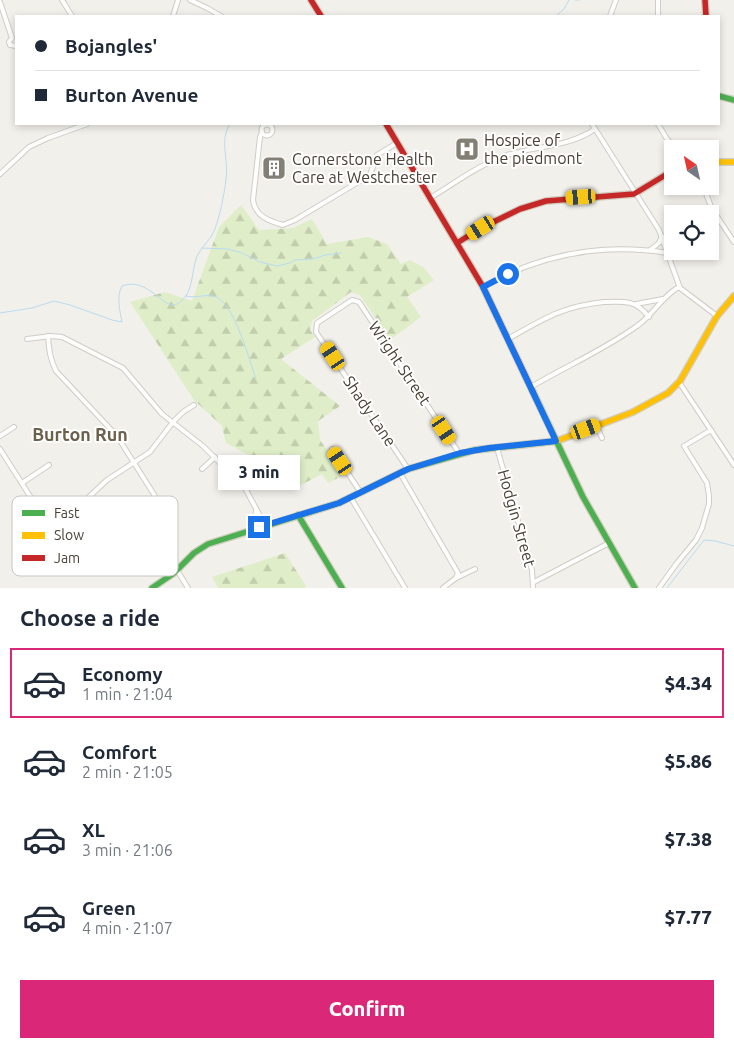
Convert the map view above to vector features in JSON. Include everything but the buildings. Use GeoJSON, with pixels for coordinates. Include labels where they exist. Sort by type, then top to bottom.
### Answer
{"type":"FeatureCollection","features":[{"type":"Feature","properties":{"kind":"street"},"geometry":{"type":"LineString","coordinates":[[62,0],[71,15]]}},
{"type":"Feature","properties":{"kind":"street"},"geometry":{"type":"LineString","coordinates":[[172,15],[178,0]]}},
{"type":"Feature","properties":{"kind":"street"},"geometry":{"type":"LineString","coordinates":[[190,0],[219,15]]}},
{"type":"Feature","properties":{"kind":"street"},"geometry":{"type":"LineString","coordinates":[[312,0],[320,15]]}},
{"type":"Feature","properties":{"kind":"street"},"geometry":{"type":"LineString","coordinates":[[610,15],[616,0]]}},
{"type":"Feature","properties":{"kind":"street"},"geometry":{"type":"LineString","coordinates":[[658,0],[658,15]]}},
{"type":"Feature","properties":{"kind":"street"},"geometry":{"type":"LineString","coordinates":[[706,0],[706,15]]}},
{"type":"Feature","properties":{"kind":"street"},"geometry":{"type":"LineString","coordinates":[[0,2],[14,37],[10,45],[15,46]]}},
{"type":"Feature","properties":{"kind":"street"},"geometry":{"type":"LineString","coordinates":[[720,96],[734,100]]}},
{"type":"Feature","properties":{"kind":"street"},"geometry":{"type":"LineString","coordinates":[[0,174],[29,147],[84,125]]}},
{"type":"Feature","properties":{"kind":"street"},"geometry":{"type":"LineString","coordinates":[[264,125],[260,137],[252,200],[253,206],[260,216],[283,225],[295,220],[370,175],[377,155],[397,142]]}},
{"type":"Feature","properties":{"kind":"street"},"geometry":{"type":"LineString","coordinates":[[262,132],[267,135],[270,134],[274,125]]}},
{"type":"Feature","properties":{"kind":"street"},"geometry":{"type":"LineString","coordinates":[[389,125],[397,142],[483,287],[583,497],[635,588]]}},
{"type":"Feature","properties":{"kind":"street"},"geometry":{"type":"LineString","coordinates":[[593,125],[664,242]]}},
{"type":"Feature","properties":{"kind":"street"},"geometry":{"type":"LineString","coordinates":[[659,125],[668,140]]}},
{"type":"Feature","properties":{"kind":"street"},"geometry":{"type":"LineString","coordinates":[[430,198],[492,161],[523,150],[569,142],[595,129]]}},
{"type":"Feature","properties":{"kind":"street"},"geometry":{"type":"LineString","coordinates":[[719,162],[734,162]]}},
{"type":"Feature","properties":{"kind":"street"},"geometry":{"type":"LineString","coordinates":[[457,243],[506,215],[546,201],[636,194],[664,176]]}},
{"type":"Feature","properties":{"kind":"street"},"geometry":{"type":"LineString","coordinates":[[707,195],[712,209],[734,242]]}},
{"type":"Feature","properties":{"kind":"street"},"geometry":{"type":"LineString","coordinates":[[650,250],[659,243],[662,236]]}},
{"type":"Feature","properties":{"kind":"street"},"geometry":{"type":"LineString","coordinates":[[483,287],[521,268],[566,254],[601,249],[650,250],[664,252]]}},
{"type":"Feature","properties":{"kind":"street"},"geometry":{"type":"LineString","coordinates":[[670,260],[679,286],[717,316]]}},
{"type":"Feature","properties":{"kind":"street"},"geometry":{"type":"LineString","coordinates":[[531,388],[617,340],[649,317],[679,286]]}},
{"type":"Feature","properties":{"kind":"street"},"geometry":{"type":"LineString","coordinates":[[178,569],[190,556],[208,544],[351,498],[408,469],[460,453],[556,441],[633,412],[661,398],[679,382],[717,316],[734,296]]}},
{"type":"Feature","properties":{"kind":"street","name":"Wright Street"},"geometry":{"type":"LineString","coordinates":[[315,328],[317,323],[348,302],[356,300],[363,306],[460,453]]}},
{"type":"Feature","properties":{"kind":"street"},"geometry":{"type":"LineString","coordinates":[[508,339],[547,317],[574,306],[620,302],[635,304],[664,300]]}},
{"type":"Feature","properties":{"kind":"street"},"geometry":{"type":"LineString","coordinates":[[635,304],[649,317]]}},
{"type":"Feature","properties":{"kind":"street","name":"Shady Lane"},"geometry":{"type":"LineString","coordinates":[[315,328],[408,469]]}},
{"type":"Feature","properties":{"kind":"street"},"geometry":{"type":"LineString","coordinates":[[48,336],[48,351],[56,371],[117,436],[155,496]]}},
{"type":"Feature","properties":{"kind":"street"},"geometry":{"type":"LineString","coordinates":[[27,339],[48,336],[62,337],[123,368],[162,414],[203,446],[246,490],[259,514],[262,526]]}},
{"type":"Feature","properties":{"kind":"street"},"geometry":{"type":"LineString","coordinates":[[679,382],[734,466]]}},
{"type":"Feature","properties":{"kind":"street"},"geometry":{"type":"LineString","coordinates":[[90,496],[107,480],[150,452],[173,422],[194,405]]}},
{"type":"Feature","properties":{"kind":"street"},"geometry":{"type":"LineString","coordinates":[[596,425],[602,438]]}},
{"type":"Feature","properties":{"kind":"street"},"geometry":{"type":"LineString","coordinates":[[0,436],[14,427]]}},
{"type":"Feature","properties":{"kind":"street"},"geometry":{"type":"LineString","coordinates":[[659,588],[677,562],[696,540],[702,528],[709,504],[709,496],[706,483],[684,446],[710,430]]}},
{"type":"Feature","properties":{"kind":"street","name":"Hodgin Street"},"geometry":{"type":"LineString","coordinates":[[496,448],[532,570],[534,588]]}},
{"type":"Feature","properties":{"kind":"street"},"geometry":{"type":"LineString","coordinates":[[0,449],[30,496]]}},
{"type":"Feature","properties":{"kind":"street"},"geometry":{"type":"LineString","coordinates":[[332,450],[361,493]]}},
{"type":"Feature","properties":{"kind":"street"},"geometry":{"type":"LineString","coordinates":[[202,469],[215,457]]}},
{"type":"Feature","properties":{"kind":"street"},"geometry":{"type":"LineString","coordinates":[[22,483],[49,465]]}},
{"type":"Feature","properties":{"kind":"street"},"geometry":{"type":"LineString","coordinates":[[400,473],[458,573],[456,578]]}},
{"type":"Feature","properties":{"kind":"street"},"geometry":{"type":"LineString","coordinates":[[351,498],[405,588]]}},
{"type":"Feature","properties":{"kind":"street"},"geometry":{"type":"LineString","coordinates":[[298,515],[342,588]]}},
{"type":"Feature","properties":{"kind":"street"},"geometry":{"type":"LineString","coordinates":[[534,582],[609,543]]}},
{"type":"Feature","properties":{"kind":"street"},"geometry":{"type":"LineString","coordinates":[[443,588],[456,578],[475,569]]}},
{"type":"Feature","properties":{"kind":"street"},"geometry":{"type":"LineString","coordinates":[[178,572],[188,588]]}},
{"type":"Feature","properties":{"kind":"street"},"geometry":{"type":"LineString","coordinates":[[152,588],[169,576]]}},
{"type":"Feature","properties":{"kind":"green space"},"geometry":{"type":"Polygon","coordinates":[[[241,205],[259,230],[293,228],[312,219],[327,244],[368,237],[387,244],[401,264],[410,260],[423,267],[434,280],[407,297],[421,317],[390,340],[360,295],[351,292],[312,321],[310,330],[315,337],[281,359],[340,406],[318,421],[320,440],[344,475],[328,483],[322,474],[301,485],[272,485],[256,459],[226,443],[222,426],[194,400],[130,302],[165,292],[192,301],[219,227],[241,205]]]}},
{"type":"Feature","properties":{"kind":"green space"},"geometry":{"type":"Polygon","coordinates":[[[285,553],[306,586],[304,588],[218,588],[212,577],[285,553]]]}},
{"type":"Feature","properties":{"kind":"waterway"},"geometry":{"type":"LineString","coordinates":[[557,15],[564,9],[569,0]]}},
{"type":"Feature","properties":{"kind":"waterway"},"geometry":{"type":"LineString","coordinates":[[0,313],[32,308],[54,301],[122,322],[119,304],[120,290],[122,286],[132,284],[148,289],[166,303],[172,305],[182,300],[189,289],[197,256],[212,235],[220,212],[227,172],[225,136],[230,125]]}},
{"type":"Feature","properties":{"kind":"waterway"},"geometry":{"type":"LineString","coordinates":[[202,248],[228,249],[242,253],[260,262],[277,266],[295,260],[313,259],[341,253]]}},
{"type":"Feature","properties":{"kind":"waterway"},"geometry":{"type":"LineString","coordinates":[[186,296],[212,296],[223,302],[235,321],[256,379]]}},
{"type":"Feature","properties":{"kind":"waterway"},"geometry":{"type":"LineString","coordinates":[[667,588],[704,540],[734,546]]}},
{"type":"Feature","properties":{"kind":"traffic: fast"},"geometry":{"type":"LineString","coordinates":[[720,96],[734,100]]}},
{"type":"Feature","properties":{"kind":"traffic: fast"},"geometry":{"type":"LineString","coordinates":[[533,392],[583,497],[635,588]]}},
{"type":"Feature","properties":{"kind":"traffic: fast"},"geometry":{"type":"LineString","coordinates":[[178,569],[194,553],[208,544],[339,503],[408,469],[475,450],[557,441]]}},
{"type":"Feature","properties":{"kind":"traffic: fast"},"geometry":{"type":"LineString","coordinates":[[298,515],[342,588]]}},
{"type":"Feature","properties":{"kind":"traffic: fast"},"geometry":{"type":"LineString","coordinates":[[152,588],[170,576]]}},
{"type":"Feature","properties":{"kind":"traffic: slow"},"geometry":{"type":"LineString","coordinates":[[719,162],[734,162]]}},
{"type":"Feature","properties":{"kind":"traffic: slow"},"geometry":{"type":"LineString","coordinates":[[557,441],[633,412],[668,393],[680,381],[717,316],[734,296]]}},
{"type":"Feature","properties":{"kind":"traffic: jam"},"geometry":{"type":"LineString","coordinates":[[311,0],[320,15]]}},
{"type":"Feature","properties":{"kind":"traffic: jam"},"geometry":{"type":"LineString","coordinates":[[705,0],[706,15]]}},
{"type":"Feature","properties":{"kind":"traffic: jam"},"geometry":{"type":"LineString","coordinates":[[387,125],[483,287],[533,392]]}},
{"type":"Feature","properties":{"kind":"traffic: jam"},"geometry":{"type":"LineString","coordinates":[[457,243],[481,228],[520,209],[546,201],[634,194],[664,176]]}},
{"type":"Feature","properties":{"kind":"place","name":"Hospice of the piedmont"},"geometry":{"type":"Point","coordinates":[467,149]}},
{"type":"Feature","properties":{"kind":"place","name":"Cornerstone Health Care at Westchester"},"geometry":{"type":"Point","coordinates":[274,168]}},
{"type":"Feature","properties":{"kind":"district","name":"Burton Run"},"geometry":{"type":"Point","coordinates":[80,435]}},
{"type":"Feature","properties":{"kind":"route"},"geometry":{"type":"LineString","coordinates":[[259,527],[339,503],[408,469],[460,453],[556,441],[483,287],[508,274]]}}]}
